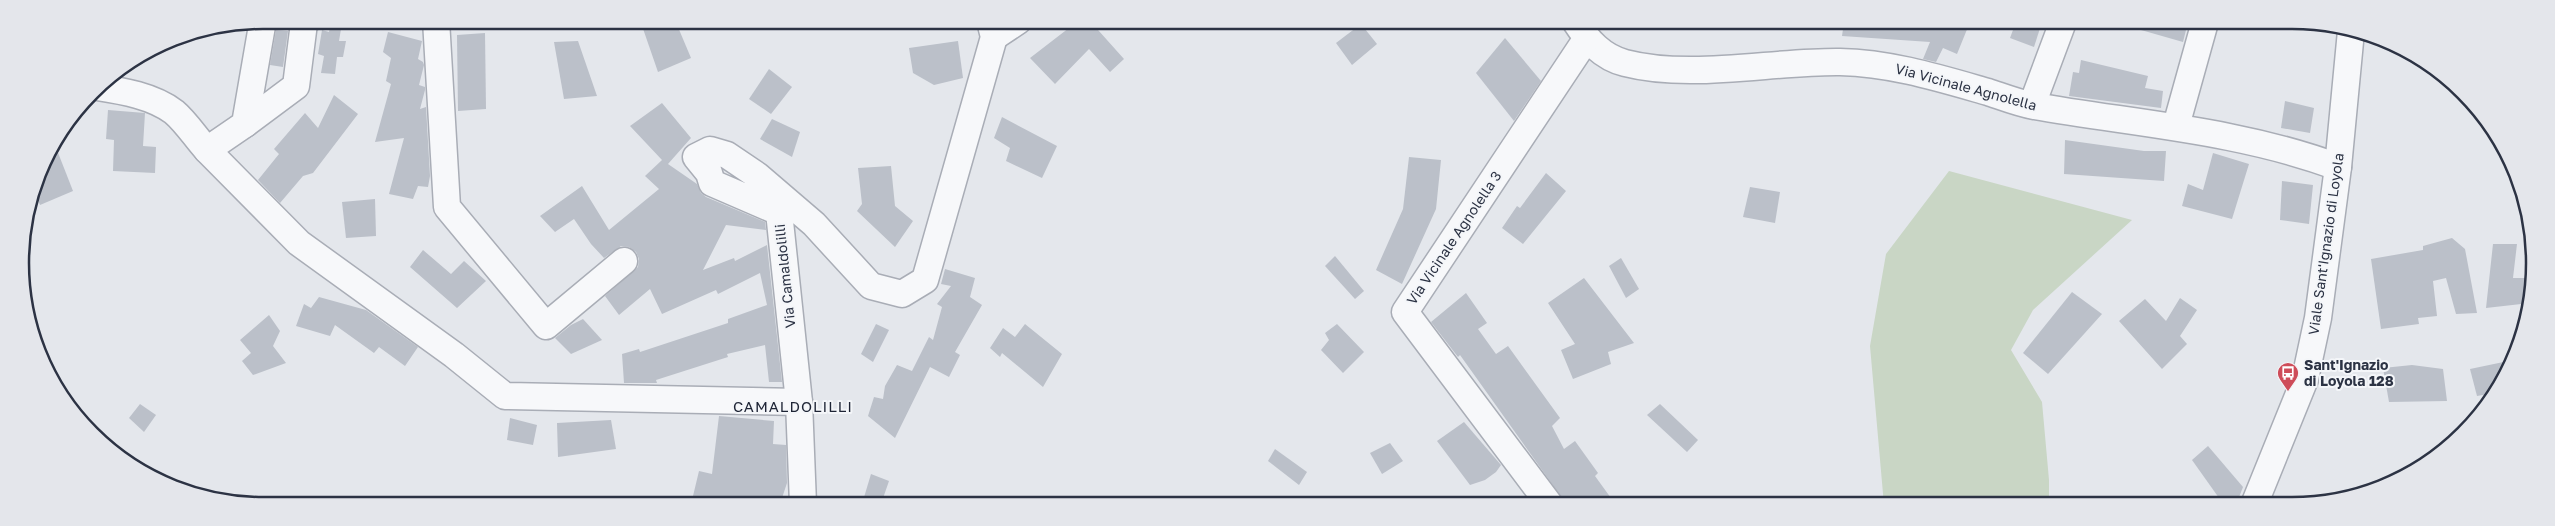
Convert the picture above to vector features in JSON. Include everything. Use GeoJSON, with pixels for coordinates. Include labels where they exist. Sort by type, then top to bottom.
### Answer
{"type":"FeatureCollection","features":[{"type":"Feature","properties":{"kind":"street"},"geometry":{"type":"LineString","coordinates":[[245,124],[261,29]]}},
{"type":"Feature","properties":{"kind":"street"},"geometry":{"type":"LineString","coordinates":[[207,150],[296,86],[303,29]]}},
{"type":"Feature","properties":{"kind":"street"},"geometry":{"type":"LineString","coordinates":[[437,29],[447,207],[546,326],[624,261]]}},
{"type":"Feature","properties":{"kind":"street","name":"Via Camaldolilli"},"geometry":{"type":"LineString","coordinates":[[803,497],[799,402],[779,212],[712,183],[709,173],[696,157],[710,150],[727,155],[758,176],[814,224],[871,286],[902,294],[925,280],[992,29]]}},
{"type":"Feature","properties":{"kind":"street"},"geometry":{"type":"LineString","coordinates":[[2032,105],[2060,29]]}},
{"type":"Feature","properties":{"kind":"street"},"geometry":{"type":"LineString","coordinates":[[2176,126],[2203,29]]}},
{"type":"Feature","properties":{"kind":"street","name":"Via Vicinale Agnolella"},"geometry":{"type":"LineString","coordinates":[[1581,30],[1608,58],[1628,64],[1681,69],[1840,62],[1884,65],[1914,71],[2032,105],[2176,126],[2296,151],[2338,167]]}},
{"type":"Feature","properties":{"kind":"street","name":"Via Vicinale Agnolella 3"},"geometry":{"type":"LineString","coordinates":[[1544,497],[1405,312],[1581,30]]}},
{"type":"Feature","properties":{"kind":"street","name":"Viale Sant'Ignazio di Loyola"},"geometry":{"type":"LineString","coordinates":[[2257,497],[2305,379],[2318,318],[2338,167],[2351,36]]}},
{"type":"Feature","properties":{"kind":"street"},"geometry":{"type":"LineString","coordinates":[[107,88],[121,90],[160,102],[175,113],[207,150],[299,243],[454,355],[505,396],[799,402]]}},
{"type":"Feature","properties":{"kind":"green space"},"geometry":{"type":"Polygon","coordinates":[[[1949,171],[2132,220],[2033,310],[2011,350],[2042,402],[2049,497],[1883,497],[1870,346],[1886,254],[1949,171]]]}},
{"type":"Feature","properties":{"kind":"building"},"geometry":{"type":"Polygon","coordinates":[[[330,29],[341,29],[339,41],[346,41],[343,57],[337,57],[335,74],[321,73],[324,56],[318,54],[322,30],[329,32],[330,29]]]}},
{"type":"Feature","properties":{"kind":"building"},"geometry":{"type":"Polygon","coordinates":[[[643,29],[679,29],[691,58],[658,72],[643,29]]]}},
{"type":"Feature","properties":{"kind":"building"},"geometry":{"type":"Polygon","coordinates":[[[1068,29],[1097,29],[1124,59],[1110,72],[1089,49],[1055,84],[1030,58],[1068,29]]]}},
{"type":"Feature","properties":{"kind":"building"},"geometry":{"type":"Polygon","coordinates":[[[1354,29],[1365,29],[1377,44],[1352,65],[1336,43],[1354,29]]]}},
{"type":"Feature","properties":{"kind":"building"},"geometry":{"type":"Polygon","coordinates":[[[1843,29],[1967,29],[1957,54],[1943,48],[1936,62],[1923,59],[1930,42],[1842,36],[1843,29]]]}},
{"type":"Feature","properties":{"kind":"building"},"geometry":{"type":"Polygon","coordinates":[[[2013,29],[2040,29],[2034,47],[2010,38],[2013,29]]]}},
{"type":"Feature","properties":{"kind":"building"},"geometry":{"type":"Polygon","coordinates":[[[2138,29],[2186,29],[2183,42],[2138,29]]]}},
{"type":"Feature","properties":{"kind":"building"},"geometry":{"type":"Polygon","coordinates":[[[276,30],[288,31],[283,67],[270,65],[276,30]]]}},
{"type":"Feature","properties":{"kind":"building"},"geometry":{"type":"Polygon","coordinates":[[[388,32],[422,41],[418,59],[424,65],[419,85],[425,87],[425,90],[420,109],[426,107],[430,176],[428,187],[418,186],[413,199],[389,194],[404,138],[375,142],[391,84],[386,81],[391,58],[383,52],[388,32]]]}},
{"type":"Feature","properties":{"kind":"building"},"geometry":{"type":"Polygon","coordinates":[[[485,33],[486,109],[458,111],[457,35],[485,33]]]}},
{"type":"Feature","properties":{"kind":"building"},"geometry":{"type":"Polygon","coordinates":[[[1505,38],[1541,81],[1514,121],[1476,73],[1505,38]]]}},
{"type":"Feature","properties":{"kind":"building"},"geometry":{"type":"Polygon","coordinates":[[[578,41],[597,96],[564,99],[554,42],[578,41]]]}},
{"type":"Feature","properties":{"kind":"building"},"geometry":{"type":"Polygon","coordinates":[[[958,41],[963,78],[934,85],[913,73],[909,48],[958,41]]]}},
{"type":"Feature","properties":{"kind":"building"},"geometry":{"type":"Polygon","coordinates":[[[2081,60],[2148,76],[2145,88],[2163,91],[2161,108],[2069,96],[2073,72],[2079,73],[2081,60]]]}},
{"type":"Feature","properties":{"kind":"building"},"geometry":{"type":"Polygon","coordinates":[[[769,69],[792,87],[771,114],[749,99],[769,69]]]}},
{"type":"Feature","properties":{"kind":"building"},"geometry":{"type":"Polygon","coordinates":[[[334,95],[358,114],[313,173],[303,176],[280,203],[258,180],[279,154],[274,149],[305,113],[318,128],[334,95]]]}},
{"type":"Feature","properties":{"kind":"building"},"geometry":{"type":"Polygon","coordinates":[[[2285,101],[2314,108],[2310,133],[2281,128],[2285,101]]]}},
{"type":"Feature","properties":{"kind":"building"},"geometry":{"type":"Polygon","coordinates":[[[662,103],[691,138],[668,164],[697,184],[701,193],[706,197],[765,222],[766,230],[726,225],[703,270],[734,258],[735,261],[767,245],[782,382],[769,382],[765,345],[727,354],[728,357],[656,380],[657,383],[624,383],[622,354],[639,349],[640,352],[728,323],[728,319],[767,305],[760,273],[718,294],[716,290],[662,314],[650,289],[619,315],[605,296],[638,267],[639,259],[636,252],[629,247],[621,246],[604,258],[591,244],[574,219],[555,232],[540,216],[582,186],[609,230],[659,189],[645,176],[662,160],[630,126],[662,103]]]}},
{"type":"Feature","properties":{"kind":"building"},"geometry":{"type":"Polygon","coordinates":[[[108,110],[145,113],[143,146],[156,147],[155,173],[113,171],[114,140],[106,139],[108,110]]]}},
{"type":"Feature","properties":{"kind":"building"},"geometry":{"type":"Polygon","coordinates":[[[1002,117],[1057,146],[1042,178],[1006,161],[1010,148],[994,138],[1002,117]]]}},
{"type":"Feature","properties":{"kind":"building"},"geometry":{"type":"Polygon","coordinates":[[[772,119],[800,132],[792,157],[760,139],[772,119]]]}},
{"type":"Feature","properties":{"kind":"building"},"geometry":{"type":"Polygon","coordinates":[[[2065,140],[2144,151],[2166,151],[2164,181],[2064,174],[2065,140]]]}},
{"type":"Feature","properties":{"kind":"building"},"geometry":{"type":"Polygon","coordinates":[[[57,151],[73,191],[40,205],[38,199],[41,188],[57,151]]]}},
{"type":"Feature","properties":{"kind":"building"},"geometry":{"type":"Polygon","coordinates":[[[2213,153],[2249,164],[2232,219],[2182,206],[2188,184],[2203,190],[2213,153]]]}},
{"type":"Feature","properties":{"kind":"building"},"geometry":{"type":"Polygon","coordinates":[[[1409,157],[1441,160],[1436,209],[1402,284],[1376,270],[1403,209],[1409,157]]]}},
{"type":"Feature","properties":{"kind":"building"},"geometry":{"type":"Polygon","coordinates":[[[891,166],[895,206],[913,221],[895,247],[857,211],[862,204],[858,168],[891,166]]]}},
{"type":"Feature","properties":{"kind":"building"},"geometry":{"type":"Polygon","coordinates":[[[1546,173],[1566,191],[1523,244],[1502,228],[1517,206],[1520,208],[1546,173]]]}},
{"type":"Feature","properties":{"kind":"building"},"geometry":{"type":"Polygon","coordinates":[[[2282,181],[2313,185],[2309,224],[2280,220],[2282,181]]]}},
{"type":"Feature","properties":{"kind":"building"},"geometry":{"type":"Polygon","coordinates":[[[1750,187],[1780,192],[1775,223],[1743,217],[1750,187]]]}},
{"type":"Feature","properties":{"kind":"building"},"geometry":{"type":"Polygon","coordinates":[[[375,199],[376,236],[346,238],[342,202],[375,199]]]}},
{"type":"Feature","properties":{"kind":"building"},"geometry":{"type":"Polygon","coordinates":[[[2452,238],[2465,249],[2477,313],[2456,314],[2446,278],[2433,281],[2437,316],[2418,318],[2419,324],[2381,329],[2371,259],[2423,250],[2423,246],[2452,238]]]}},
{"type":"Feature","properties":{"kind":"building"},"geometry":{"type":"Polygon","coordinates":[[[2493,244],[2517,244],[2513,278],[2526,278],[2523,304],[2486,308],[2493,244]]]}},
{"type":"Feature","properties":{"kind":"building"},"geometry":{"type":"Polygon","coordinates":[[[423,250],[451,274],[464,261],[486,281],[457,308],[410,267],[423,250]]]}},
{"type":"Feature","properties":{"kind":"building"},"geometry":{"type":"Polygon","coordinates":[[[1335,256],[1364,291],[1355,299],[1325,266],[1335,256]]]}},
{"type":"Feature","properties":{"kind":"building"},"geometry":{"type":"Polygon","coordinates":[[[1621,258],[1639,289],[1626,298],[1609,266],[1621,258]]]}},
{"type":"Feature","properties":{"kind":"building"},"geometry":{"type":"Polygon","coordinates":[[[945,269],[975,278],[970,297],[982,305],[955,352],[960,355],[949,377],[930,367],[895,438],[868,416],[874,397],[883,399],[885,386],[897,365],[912,371],[929,337],[933,340],[942,307],[937,304],[951,286],[941,284],[945,269]]]}},
{"type":"Feature","properties":{"kind":"building"},"geometry":{"type":"Polygon","coordinates":[[[1584,278],[1634,343],[1608,352],[1611,364],[1573,379],[1561,350],[1575,344],[1548,303],[1584,278]]]}},
{"type":"Feature","properties":{"kind":"building"},"geometry":{"type":"Polygon","coordinates":[[[2072,292],[2102,314],[2048,374],[2023,353],[2072,292]]]}},
{"type":"Feature","properties":{"kind":"building"},"geometry":{"type":"Polygon","coordinates":[[[1466,293],[1487,323],[1478,329],[1496,354],[1508,346],[1560,418],[1552,426],[1564,449],[1575,441],[1598,473],[1595,476],[1610,497],[1561,497],[1460,355],[1458,357],[1431,322],[1466,293]]]}},
{"type":"Feature","properties":{"kind":"building"},"geometry":{"type":"Polygon","coordinates":[[[319,297],[366,310],[418,347],[405,366],[379,347],[374,353],[335,325],[330,336],[296,326],[304,304],[311,308],[319,297]]]}},
{"type":"Feature","properties":{"kind":"building"},"geometry":{"type":"Polygon","coordinates":[[[2180,298],[2197,310],[2180,336],[2187,344],[2162,369],[2119,321],[2145,299],[2166,321],[2180,298]]]}},
{"type":"Feature","properties":{"kind":"building"},"geometry":{"type":"Polygon","coordinates":[[[269,315],[280,331],[273,346],[286,363],[253,375],[242,361],[251,353],[240,340],[269,315]]]}},
{"type":"Feature","properties":{"kind":"building"},"geometry":{"type":"Polygon","coordinates":[[[583,319],[602,340],[571,354],[555,338],[571,325],[583,319]]]}},
{"type":"Feature","properties":{"kind":"building"},"geometry":{"type":"Polygon","coordinates":[[[876,324],[889,330],[873,362],[861,354],[876,324]]]}},
{"type":"Feature","properties":{"kind":"building"},"geometry":{"type":"Polygon","coordinates":[[[1025,324],[1062,354],[1043,387],[1002,353],[1000,357],[990,348],[1003,328],[1015,337],[1025,324]]]}},
{"type":"Feature","properties":{"kind":"building"},"geometry":{"type":"Polygon","coordinates":[[[1337,324],[1364,352],[1343,373],[1321,350],[1329,340],[1325,333],[1337,324]]]}},
{"type":"Feature","properties":{"kind":"building"},"geometry":{"type":"Polygon","coordinates":[[[2504,362],[2486,394],[2477,396],[2470,369],[2504,362]]]}},
{"type":"Feature","properties":{"kind":"building"},"geometry":{"type":"Polygon","coordinates":[[[2412,365],[2443,369],[2447,401],[2389,402],[2383,368],[2412,365]]]}},
{"type":"Feature","properties":{"kind":"building"},"geometry":{"type":"Polygon","coordinates":[[[140,404],[156,415],[144,432],[129,418],[140,404]]]}},
{"type":"Feature","properties":{"kind":"building"},"geometry":{"type":"Polygon","coordinates":[[[1660,404],[1698,440],[1687,452],[1647,415],[1660,404]]]}},
{"type":"Feature","properties":{"kind":"building"},"geometry":{"type":"Polygon","coordinates":[[[719,416],[774,421],[773,444],[786,445],[787,483],[782,497],[693,496],[699,471],[712,474],[719,416]]]}},
{"type":"Feature","properties":{"kind":"building"},"geometry":{"type":"Polygon","coordinates":[[[510,418],[537,425],[533,445],[507,440],[510,418]]]}},
{"type":"Feature","properties":{"kind":"building"},"geometry":{"type":"Polygon","coordinates":[[[611,420],[616,449],[558,457],[557,423],[611,420]]]}},
{"type":"Feature","properties":{"kind":"building"},"geometry":{"type":"Polygon","coordinates":[[[1464,422],[1501,465],[1496,472],[1485,480],[1470,485],[1437,441],[1464,422]]]}},
{"type":"Feature","properties":{"kind":"building"},"geometry":{"type":"Polygon","coordinates":[[[1390,443],[1403,461],[1382,474],[1370,453],[1390,443]]]}},
{"type":"Feature","properties":{"kind":"building"},"geometry":{"type":"Polygon","coordinates":[[[2208,446],[2243,487],[2239,497],[2218,497],[2192,460],[2208,446]]]}},
{"type":"Feature","properties":{"kind":"building"},"geometry":{"type":"Polygon","coordinates":[[[1275,449],[1307,472],[1299,485],[1268,461],[1275,449]]]}},
{"type":"Feature","properties":{"kind":"building"},"geometry":{"type":"Polygon","coordinates":[[[871,474],[889,481],[883,497],[864,497],[871,474]]]}},
{"type":"Feature","properties":{"kind":"place","name":"Sant'Ignazio di Loyola 128"},"geometry":{"type":"Point","coordinates":[2288,392]}},
{"type":"Feature","properties":{"kind":"district","name":"CAMALDOLILLI"},"geometry":{"type":"Point","coordinates":[793,407]}}]}
